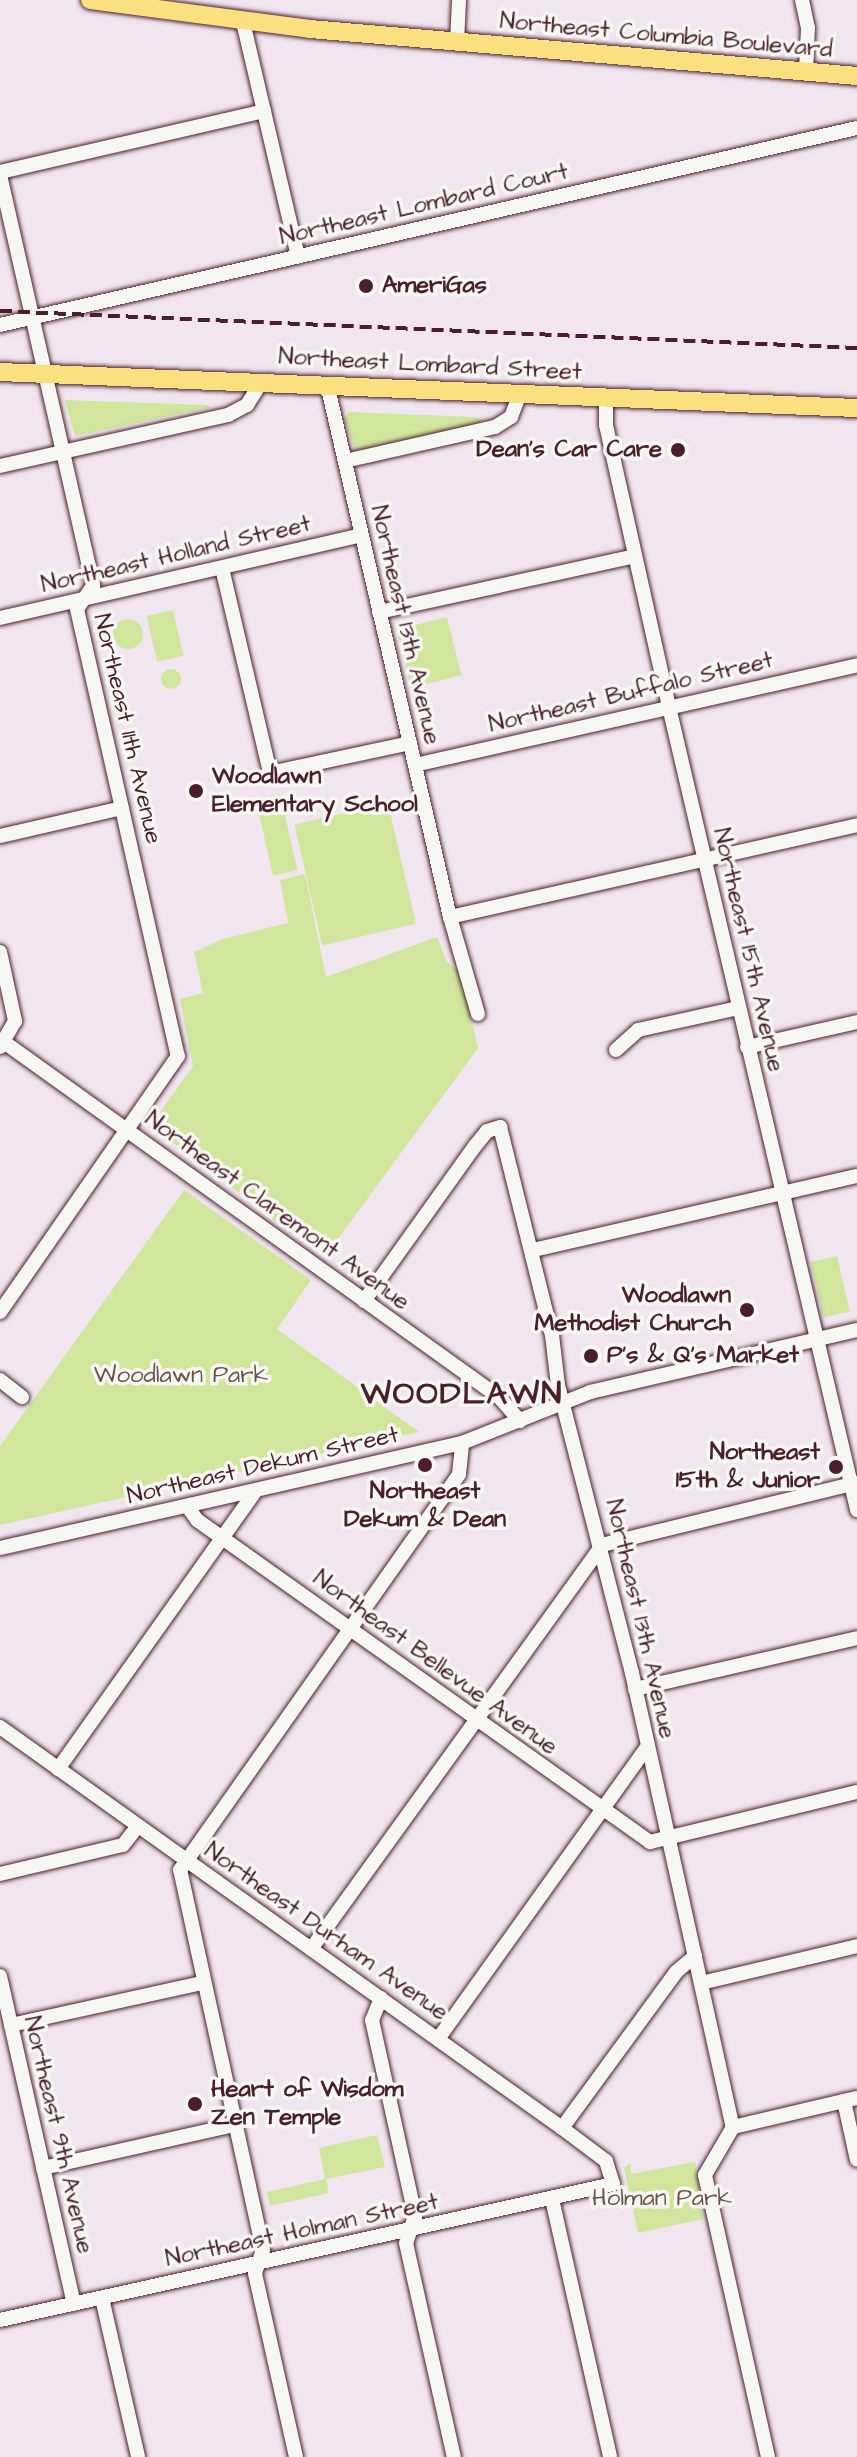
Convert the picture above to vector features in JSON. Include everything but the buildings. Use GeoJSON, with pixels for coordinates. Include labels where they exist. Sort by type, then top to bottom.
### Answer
{"type":"FeatureCollection","features":[{"type":"Feature","properties":{"kind":"main road","name":"Northeast Columbia Boulevard"},"geometry":{"type":"LineString","coordinates":[[90,0],[243,22],[857,76]]}},
{"type":"Feature","properties":{"kind":"main road","name":"Northeast Lombard Street"},"geometry":{"type":"LineString","coordinates":[[0,372],[857,408]]}},
{"type":"Feature","properties":{"kind":"street"},"geometry":{"type":"LineString","coordinates":[[457,43],[459,0]]}},
{"type":"Feature","properties":{"kind":"street"},"geometry":{"type":"LineString","coordinates":[[802,0],[808,28],[806,71]]}},
{"type":"Feature","properties":{"kind":"street"},"geometry":{"type":"LineString","coordinates":[[243,22],[298,257]]}},
{"type":"Feature","properties":{"kind":"street"},"geometry":{"type":"LineString","coordinates":[[0,174],[264,111]]}},
{"type":"Feature","properties":{"kind":"street","name":"Northeast Lombard Court"},"geometry":{"type":"LineString","coordinates":[[0,325],[857,128]]}},
{"type":"Feature","properties":{"kind":"street","name":"Northeast 11th Avenue"},"geometry":{"type":"LineString","coordinates":[[0,174],[93,586],[77,609],[177,1062],[130,1132]]}},
{"type":"Feature","properties":{"kind":"street"},"geometry":{"type":"LineString","coordinates":[[0,466],[228,415],[246,406],[262,381]]}},
{"type":"Feature","properties":{"kind":"street","name":"Northeast 13th Avenue"},"geometry":{"type":"LineString","coordinates":[[327,384],[450,917],[478,1014]]}},
{"type":"Feature","properties":{"kind":"street"},"geometry":{"type":"LineString","coordinates":[[345,461],[495,427],[511,417],[520,393]]}},
{"type":"Feature","properties":{"kind":"street","name":"Northeast 15th Avenue"},"geometry":{"type":"LineString","coordinates":[[606,398],[606,425],[669,707],[781,1193],[854,1484],[857,1510]]}},
{"type":"Feature","properties":{"kind":"street","name":"Northeast Holland Street"},"geometry":{"type":"LineString","coordinates":[[0,618],[362,535]]}},
{"type":"Feature","properties":{"kind":"street"},"geometry":{"type":"LineString","coordinates":[[379,612],[635,556]]}},
{"type":"Feature","properties":{"kind":"street"},"geometry":{"type":"LineString","coordinates":[[222,568],[266,760],[275,772],[410,743]]}},
{"type":"Feature","properties":{"kind":"street","name":"Northeast Buffalo Street"},"geometry":{"type":"LineString","coordinates":[[415,765],[857,665]]}},
{"type":"Feature","properties":{"kind":"street"},"geometry":{"type":"LineString","coordinates":[[0,836],[122,808]]}},
{"type":"Feature","properties":{"kind":"street"},"geometry":{"type":"LineString","coordinates":[[450,917],[857,825]]}},
{"type":"Feature","properties":{"kind":"street"},"geometry":{"type":"LineString","coordinates":[[0,952],[15,1021],[2,1045]]}},
{"type":"Feature","properties":{"kind":"street"},"geometry":{"type":"LineString","coordinates":[[616,1050],[638,1030],[738,1008]]}},
{"type":"Feature","properties":{"kind":"street"},"geometry":{"type":"LineString","coordinates":[[747,1047],[857,1022]]}},
{"type":"Feature","properties":{"kind":"street","name":"Northeast Claremont Avenue"},"geometry":{"type":"LineString","coordinates":[[2,1045],[130,1132],[499,1397],[520,1421]]}},
{"type":"Feature","properties":{"kind":"street","name":"Northeast 13th Avenue"},"geometry":{"type":"LineString","coordinates":[[364,1301],[475,1146],[496,1125],[507,1142],[533,1250],[562,1404],[602,1545],[733,2127]]}},
{"type":"Feature","properties":{"kind":"street"},"geometry":{"type":"LineString","coordinates":[[0,1312],[130,1132]]}},
{"type":"Feature","properties":{"kind":"street"},"geometry":{"type":"LineString","coordinates":[[533,1250],[857,1176]]}},
{"type":"Feature","properties":{"kind":"street","name":"Northeast Dekum Street"},"geometry":{"type":"LineString","coordinates":[[0,1548],[462,1443],[590,1392],[857,1330]]}},
{"type":"Feature","properties":{"kind":"street"},"geometry":{"type":"LineString","coordinates":[[0,1380],[22,1397]]}},
{"type":"Feature","properties":{"kind":"street"},"geometry":{"type":"LineString","coordinates":[[296,2457],[255,2273],[263,2250],[180,1887],[184,1858],[459,1474],[462,1443]]}},
{"type":"Feature","properties":{"kind":"street"},"geometry":{"type":"LineString","coordinates":[[311,1949],[602,1545],[854,1484]]}},
{"type":"Feature","properties":{"kind":"street"},"geometry":{"type":"LineString","coordinates":[[58,1769],[255,1492]]}},
{"type":"Feature","properties":{"kind":"street","name":"Northeast Bellevue Avenue"},"geometry":{"type":"LineString","coordinates":[[187,1506],[223,1539],[602,1810],[650,1842],[666,1840]]}},
{"type":"Feature","properties":{"kind":"street"},"geometry":{"type":"LineString","coordinates":[[635,1689],[857,1638]]}},
{"type":"Feature","properties":{"kind":"street","name":"Northeast Durham Avenue"},"geometry":{"type":"LineString","coordinates":[[0,1727],[562,2128],[606,2161],[613,2184]]}},
{"type":"Feature","properties":{"kind":"street"},"geometry":{"type":"LineString","coordinates":[[438,2039],[646,1749]]}},
{"type":"Feature","properties":{"kind":"street"},"geometry":{"type":"LineString","coordinates":[[666,1840],[857,1792]]}},
{"type":"Feature","properties":{"kind":"street"},"geometry":{"type":"LineString","coordinates":[[0,1874],[123,1845],[138,1826]]}},
{"type":"Feature","properties":{"kind":"street"},"geometry":{"type":"LineString","coordinates":[[701,1983],[857,1946]]}},
{"type":"Feature","properties":{"kind":"street"},"geometry":{"type":"LineString","coordinates":[[562,2128],[676,1972],[695,1956]]}},
{"type":"Feature","properties":{"kind":"street","name":"Northeast 9th Avenue"},"geometry":{"type":"LineString","coordinates":[[0,1976],[74,2304]]}},
{"type":"Feature","properties":{"kind":"street"},"geometry":{"type":"LineString","coordinates":[[11,2025],[202,1983]]}},
{"type":"Feature","properties":{"kind":"street"},"geometry":{"type":"LineString","coordinates":[[381,1998],[372,2020],[415,2216],[406,2243],[454,2457]]}},
{"type":"Feature","properties":{"kind":"street"},"geometry":{"type":"LineString","coordinates":[[768,2457],[705,2175],[733,2127],[850,2100],[857,2160]]}},
{"type":"Feature","properties":{"kind":"street"},"geometry":{"type":"LineString","coordinates":[[43,2168],[234,2125]]}},
{"type":"Feature","properties":{"kind":"street","name":"Northeast Holman Street"},"geometry":{"type":"LineString","coordinates":[[0,2320],[613,2184]]}},
{"type":"Feature","properties":{"kind":"street"},"geometry":{"type":"LineString","coordinates":[[552,2199],[610,2457]]}},
{"type":"Feature","properties":{"kind":"street"},"geometry":{"type":"LineString","coordinates":[[102,2298],[138,2457]]}},
{"type":"Feature","properties":{"kind":"green space"},"geometry":{"type":"Polygon","coordinates":[[[65,400],[205,405],[212,407],[75,436],[65,400]]]}},
{"type":"Feature","properties":{"kind":"green space"},"geometry":{"type":"Polygon","coordinates":[[[349,412],[484,420],[475,428],[356,453],[344,418],[349,412]]]}},
{"type":"Feature","properties":{"kind":"green space"},"geometry":{"type":"Polygon","coordinates":[[[173,610],[184,656],[157,662],[147,616],[173,610]]]}},
{"type":"Feature","properties":{"kind":"green space"},"geometry":{"type":"Polygon","coordinates":[[[447,617],[462,675],[411,688],[397,630],[447,617]]]}},
{"type":"Feature","properties":{"kind":"green space"},"geometry":{"type":"Polygon","coordinates":[[[128,619],[139,623],[143,634],[139,645],[128,649],[117,645],[113,634],[117,623],[128,619]]]}},
{"type":"Feature","properties":{"kind":"green space"},"geometry":{"type":"Polygon","coordinates":[[[171,669],[178,672],[181,679],[178,686],[171,689],[164,686],[161,679],[164,672],[171,669]]]}},
{"type":"Feature","properties":{"kind":"green space"},"geometry":{"type":"Polygon","coordinates":[[[280,794],[298,870],[273,876],[256,800],[280,794]]]}},
{"type":"Feature","properties":{"kind":"green space"},"geometry":{"type":"Polygon","coordinates":[[[388,803],[416,924],[322,945],[294,825],[388,803]]]}},
{"type":"Feature","properties":{"kind":"green space"},"geometry":{"type":"Polygon","coordinates":[[[305,874],[326,977],[437,937],[447,962],[460,972],[478,1048],[329,1251],[291,1233],[151,1125],[193,1066],[180,999],[203,993],[194,952],[223,939],[288,923],[280,880],[305,874]]]}},
{"type":"Feature","properties":{"kind":"green space","name":"Woodlawn Park"},"geometry":{"type":"Polygon","coordinates":[[[184,1190],[311,1280],[277,1329],[419,1432],[0,1525],[0,1446],[184,1190]]]}},
{"type":"Feature","properties":{"kind":"green space"},"geometry":{"type":"Polygon","coordinates":[[[837,1256],[850,1312],[824,1318],[811,1262],[837,1256]]]}},
{"type":"Feature","properties":{"kind":"green space"},"geometry":{"type":"Polygon","coordinates":[[[377,2135],[385,2167],[326,2179],[329,2193],[270,2206],[267,2192],[325,2179],[319,2148],[377,2135]]]}},
{"type":"Feature","properties":{"kind":"green space","name":"Holman Park"},"geometry":{"type":"Polygon","coordinates":[[[695,2162],[703,2219],[638,2233],[624,2168],[631,2163],[631,2174],[695,2162]]]}},
{"type":"Feature","properties":{"kind":"railway"},"geometry":{"type":"LineString","coordinates":[[0,311],[857,348]]}},
{"type":"Feature","properties":{"kind":"place","name":"AmeriGas"},"geometry":{"type":"Point","coordinates":[366,286]}},
{"type":"Feature","properties":{"kind":"place","name":"Dean's Car Care"},"geometry":{"type":"Point","coordinates":[678,450]}},
{"type":"Feature","properties":{"kind":"place","name":"Woodlawn Elementary School"},"geometry":{"type":"Point","coordinates":[196,791]}},
{"type":"Feature","properties":{"kind":"place","name":"Woodlawn Methodist Church"},"geometry":{"type":"Point","coordinates":[747,1310]}},
{"type":"Feature","properties":{"kind":"place","name":"P's & Q's Market"},"geometry":{"type":"Point","coordinates":[591,1356]}},
{"type":"Feature","properties":{"kind":"place","name":"Northeast Dekum & Dean"},"geometry":{"type":"Point","coordinates":[425,1465]}},
{"type":"Feature","properties":{"kind":"place","name":"Northeast 15th & Junior"},"geometry":{"type":"Point","coordinates":[836,1467]}},
{"type":"Feature","properties":{"kind":"place","name":"Heart of Wisdom Zen Temple"},"geometry":{"type":"Point","coordinates":[195,2104]}},
{"type":"Feature","properties":{"kind":"district","name":"WOODLAWN"},"geometry":{"type":"Point","coordinates":[462,1394]}}]}
